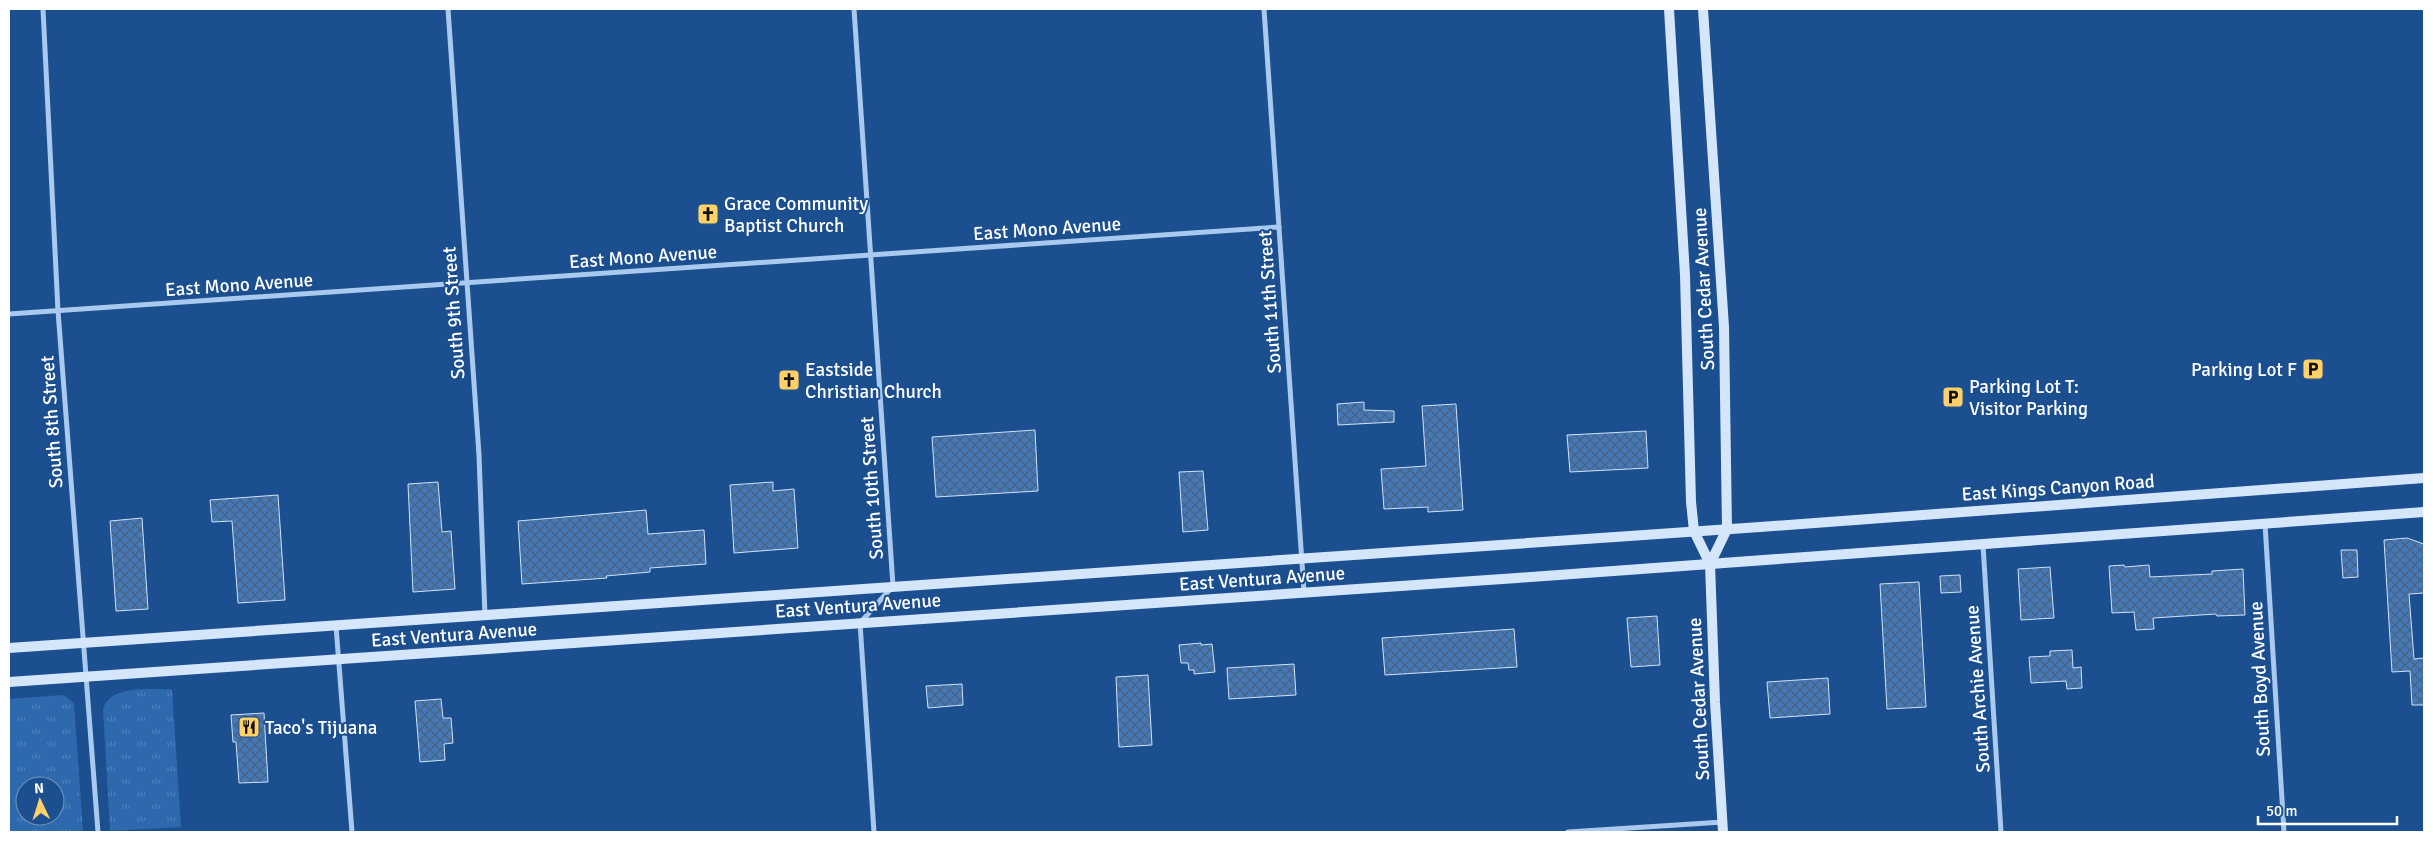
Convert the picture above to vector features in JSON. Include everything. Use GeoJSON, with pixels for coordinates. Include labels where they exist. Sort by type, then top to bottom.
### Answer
{"type":"FeatureCollection","features":[{"type":"Feature","properties":{"kind":"main road","name":"South Cedar Avenue"},"geometry":{"type":"LineString","coordinates":[[1669,9],[1685,275],[1694,531],[1710,564],[1715,702],[1723,827]]}},
{"type":"Feature","properties":{"kind":"main road","name":"South Cedar Avenue"},"geometry":{"type":"LineString","coordinates":[[1703,9],[1724,327],[1727,529],[1710,564]]}},
{"type":"Feature","properties":{"kind":"main road","name":"East Kings Canyon Road"},"geometry":{"type":"LineString","coordinates":[[1694,531],[2424,478]]}},
{"type":"Feature","properties":{"kind":"main road"},"geometry":{"type":"LineString","coordinates":[[1710,564],[2424,512]]}},
{"type":"Feature","properties":{"kind":"main road","name":"East Ventura Avenue"},"geometry":{"type":"LineString","coordinates":[[9,648],[1694,531]]}},
{"type":"Feature","properties":{"kind":"main road","name":"East Ventura Avenue"},"geometry":{"type":"LineString","coordinates":[[9,682],[1710,564]]}},
{"type":"Feature","properties":{"kind":"street","name":"South 8th Street"},"geometry":{"type":"LineString","coordinates":[[43,9],[58,311],[98,832]]}},
{"type":"Feature","properties":{"kind":"street","name":"South 9th Street"},"geometry":{"type":"LineString","coordinates":[[448,9],[478,455],[485,616]]}},
{"type":"Feature","properties":{"kind":"street","name":"South 10th Street"},"geometry":{"type":"LineString","coordinates":[[854,9],[893,586]]}},
{"type":"Feature","properties":{"kind":"street","name":"South 11th Street"},"geometry":{"type":"LineString","coordinates":[[1264,9],[1304,592]]}},
{"type":"Feature","properties":{"kind":"street","name":"East Mono Avenue"},"geometry":{"type":"LineString","coordinates":[[9,314],[1279,227]]}},
{"type":"Feature","properties":{"kind":"street","name":"South Boyd Avenue"},"geometry":{"type":"LineString","coordinates":[[2265,523],[2284,832]]}},
{"type":"Feature","properties":{"kind":"street","name":"South Archie Avenue"},"geometry":{"type":"LineString","coordinates":[[1983,545],[2001,832]]}},
{"type":"Feature","properties":{"kind":"street"},"geometry":{"type":"LineString","coordinates":[[874,832],[860,623],[893,586]]}},
{"type":"Feature","properties":{"kind":"street"},"geometry":{"type":"LineString","coordinates":[[336,626],[352,832]]}},
{"type":"Feature","properties":{"kind":"street"},"geometry":{"type":"LineString","coordinates":[[1568,832],[1723,827]]}},
{"type":"Feature","properties":{"kind":"green space"},"geometry":{"type":"Polygon","coordinates":[[[143,689],[172,689],[181,827],[110,831],[103,709],[107,701],[114,695],[123,692],[143,689]]]}},
{"type":"Feature","properties":{"kind":"green space"},"geometry":{"type":"Polygon","coordinates":[[[64,695],[74,703],[83,832],[9,832],[9,699],[64,695]]]}},
{"type":"Feature","properties":{"kind":"building"},"geometry":{"type":"Polygon","coordinates":[[[1364,402],[1364,410],[1394,411],[1394,422],[1338,425],[1337,404],[1364,402]]]}},
{"type":"Feature","properties":{"kind":"building"},"geometry":{"type":"Polygon","coordinates":[[[1456,404],[1463,510],[1428,512],[1428,507],[1384,509],[1381,469],[1426,466],[1422,406],[1456,404]]]}},
{"type":"Feature","properties":{"kind":"building"},"geometry":{"type":"Polygon","coordinates":[[[1035,430],[1038,491],[936,497],[932,437],[1035,430]]]}},
{"type":"Feature","properties":{"kind":"building"},"geometry":{"type":"Polygon","coordinates":[[[1646,431],[1648,468],[1570,472],[1567,435],[1646,431]]]}},
{"type":"Feature","properties":{"kind":"building"},"geometry":{"type":"Polygon","coordinates":[[[1203,471],[1208,530],[1183,532],[1179,472],[1203,471]]]}},
{"type":"Feature","properties":{"kind":"building"},"geometry":{"type":"Polygon","coordinates":[[[438,482],[442,532],[451,531],[455,589],[413,592],[408,484],[438,482]]]}},
{"type":"Feature","properties":{"kind":"building"},"geometry":{"type":"Polygon","coordinates":[[[773,482],[773,491],[794,489],[798,548],[734,553],[730,485],[773,482]]]}},
{"type":"Feature","properties":{"kind":"building"},"geometry":{"type":"Polygon","coordinates":[[[278,495],[285,600],[238,603],[232,521],[212,522],[210,500],[278,495]]]}},
{"type":"Feature","properties":{"kind":"building"},"geometry":{"type":"Polygon","coordinates":[[[646,510],[648,534],[704,530],[706,564],[650,568],[650,572],[606,576],[607,578],[522,584],[518,521],[646,510]]]}},
{"type":"Feature","properties":{"kind":"building"},"geometry":{"type":"Polygon","coordinates":[[[142,518],[148,609],[116,611],[110,521],[142,518]]]}},
{"type":"Feature","properties":{"kind":"building"},"geometry":{"type":"Polygon","coordinates":[[[2407,538],[2424,544],[2424,593],[2409,594],[2414,659],[2424,658],[2424,705],[2412,705],[2410,671],[2392,672],[2384,540],[2407,538]]]}},
{"type":"Feature","properties":{"kind":"building"},"geometry":{"type":"Polygon","coordinates":[[[2341,550],[2357,550],[2358,577],[2343,578],[2341,550]]]}},
{"type":"Feature","properties":{"kind":"building"},"geometry":{"type":"Polygon","coordinates":[[[2124,565],[2125,567],[2149,565],[2150,577],[2212,574],[2212,571],[2243,569],[2245,615],[2217,616],[2216,614],[2153,618],[2154,629],[2136,630],[2134,612],[2112,613],[2109,566],[2124,565]]]}},
{"type":"Feature","properties":{"kind":"building"},"geometry":{"type":"Polygon","coordinates":[[[2050,567],[2054,618],[2021,620],[2018,569],[2050,567]]]}},
{"type":"Feature","properties":{"kind":"building"},"geometry":{"type":"Polygon","coordinates":[[[1960,575],[1961,592],[1941,593],[1940,576],[1960,575]]]}},
{"type":"Feature","properties":{"kind":"building"},"geometry":{"type":"Polygon","coordinates":[[[1919,582],[1926,707],[1887,709],[1880,584],[1919,582]]]}},
{"type":"Feature","properties":{"kind":"building"},"geometry":{"type":"Polygon","coordinates":[[[1657,616],[1660,665],[1631,667],[1627,618],[1657,616]]]}},
{"type":"Feature","properties":{"kind":"building"},"geometry":{"type":"Polygon","coordinates":[[[1514,629],[1517,667],[1385,675],[1382,638],[1514,629]]]}},
{"type":"Feature","properties":{"kind":"building"},"geometry":{"type":"Polygon","coordinates":[[[1201,643],[1201,645],[1212,644],[1215,672],[1194,674],[1194,670],[1189,670],[1188,663],[1181,663],[1179,645],[1201,643]]]}},
{"type":"Feature","properties":{"kind":"building"},"geometry":{"type":"Polygon","coordinates":[[[2072,650],[2073,668],[2081,667],[2082,688],[2067,689],[2066,681],[2031,683],[2029,657],[2050,656],[2050,651],[2072,650]]]}},
{"type":"Feature","properties":{"kind":"building"},"geometry":{"type":"Polygon","coordinates":[[[1294,664],[1296,695],[1229,699],[1227,668],[1294,664]]]}},
{"type":"Feature","properties":{"kind":"building"},"geometry":{"type":"Polygon","coordinates":[[[1148,675],[1152,745],[1119,747],[1116,677],[1148,675]]]}},
{"type":"Feature","properties":{"kind":"building"},"geometry":{"type":"Polygon","coordinates":[[[1828,678],[1830,714],[1770,718],[1767,682],[1828,678]]]}},
{"type":"Feature","properties":{"kind":"building"},"geometry":{"type":"Polygon","coordinates":[[[962,684],[963,705],[928,708],[926,686],[962,684]]]}},
{"type":"Feature","properties":{"kind":"building"},"geometry":{"type":"Polygon","coordinates":[[[441,699],[443,718],[451,718],[453,743],[444,744],[445,760],[420,762],[415,701],[441,699]]]}},
{"type":"Feature","properties":{"kind":"building"},"geometry":{"type":"Polygon","coordinates":[[[264,713],[268,782],[239,783],[236,742],[233,742],[231,715],[264,713]]]}},
{"type":"Feature","properties":{"kind":"place","name":"Grace Community Baptist Church"},"geometry":{"type":"Point","coordinates":[708,214]}},
{"type":"Feature","properties":{"kind":"place","name":"Parking Lot F"},"geometry":{"type":"Point","coordinates":[2313,369]}},
{"type":"Feature","properties":{"kind":"place","name":"Eastside Christian Church"},"geometry":{"type":"Point","coordinates":[789,380]}},
{"type":"Feature","properties":{"kind":"place","name":"Parking Lot T: Visitor Parking"},"geometry":{"type":"Point","coordinates":[1953,397]}},
{"type":"Feature","properties":{"kind":"place","name":"Taco's Tijuana"},"geometry":{"type":"Point","coordinates":[249,727]}}]}
